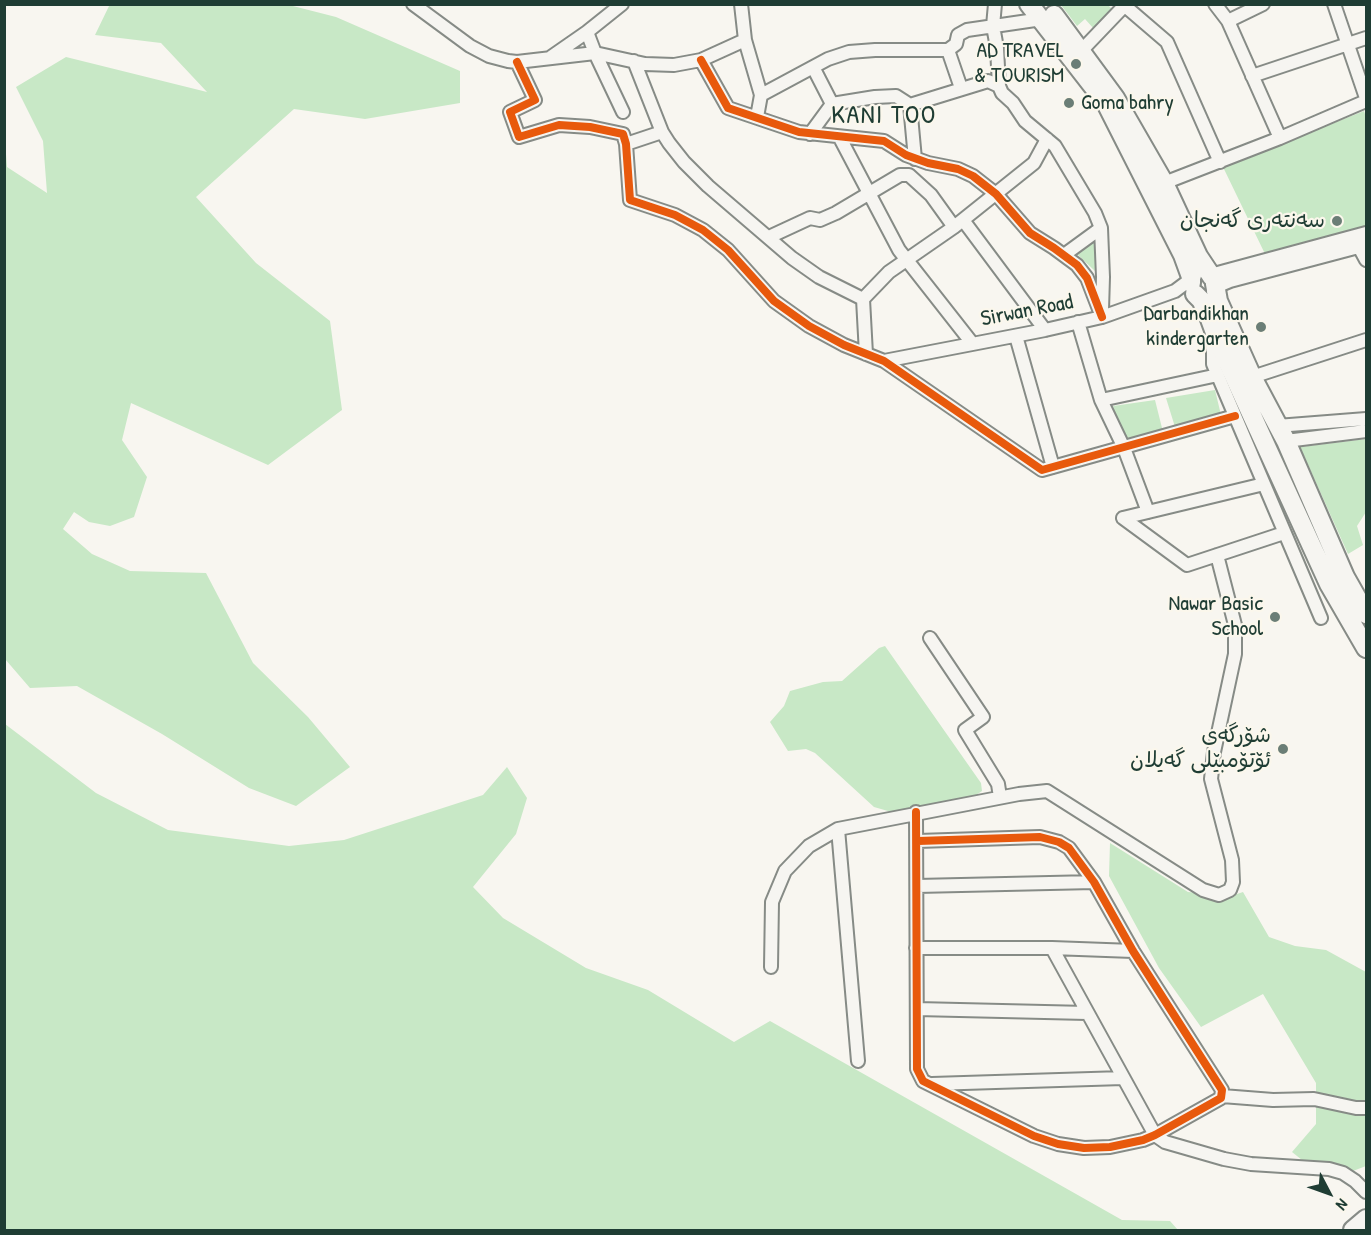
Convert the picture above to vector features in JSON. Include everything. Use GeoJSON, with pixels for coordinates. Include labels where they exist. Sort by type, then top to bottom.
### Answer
{"type":"FeatureCollection","features":[{"type":"Feature","properties":{"kind":"highway"},"geometry":{"type":"LineString","coordinates":[[1029,4],[1044,12],[1082,50],[1115,98],[1164,183],[1198,256],[1201,300],[1218,341],[1329,584],[1366,648]]}},
{"type":"Feature","properties":{"kind":"highway"},"geometry":{"type":"LineString","coordinates":[[1044,12],[1106,103],[1183,255],[1201,284],[1219,305],[1252,377],[1282,434],[1345,577],[1366,614]]}},
{"type":"Feature","properties":{"kind":"highway"},"geometry":{"type":"LineString","coordinates":[[1353,1230],[1366,1219]]}},
{"type":"Feature","properties":{"kind":"street"},"geometry":{"type":"LineString","coordinates":[[413,4],[479,51],[517,62],[595,53],[656,66],[701,60],[746,40]]}},
{"type":"Feature","properties":{"kind":"street"},"geometry":{"type":"LineString","coordinates":[[549,58],[622,4]]}},
{"type":"Feature","properties":{"kind":"street"},"geometry":{"type":"LineString","coordinates":[[741,4],[746,40],[761,95],[757,117]]}},
{"type":"Feature","properties":{"kind":"street"},"geometry":{"type":"LineString","coordinates":[[995,4],[993,26],[999,86],[1002,93],[1013,103],[1025,122],[1055,146],[1095,213],[1101,228],[1104,277],[1102,317]]}},
{"type":"Feature","properties":{"kind":"street"},"geometry":{"type":"LineString","coordinates":[[1215,4],[1228,21],[1280,138]]}},
{"type":"Feature","properties":{"kind":"street"},"geometry":{"type":"LineString","coordinates":[[1228,21],[1263,4]]}},
{"type":"Feature","properties":{"kind":"street"},"geometry":{"type":"LineString","coordinates":[[1164,183],[1280,138],[1366,100],[1334,4]]}},
{"type":"Feature","properties":{"kind":"street"},"geometry":{"type":"LineString","coordinates":[[1082,50],[1121,6],[1167,42],[1220,162]]}},
{"type":"Feature","properties":{"kind":"street"},"geometry":{"type":"LineString","coordinates":[[761,95],[813,67],[849,52],[948,50],[956,44],[958,35],[967,30],[993,26],[1044,12]]}},
{"type":"Feature","properties":{"kind":"street"},"geometry":{"type":"LineString","coordinates":[[587,32],[623,112]]}},
{"type":"Feature","properties":{"kind":"street"},"geometry":{"type":"LineString","coordinates":[[1252,76],[1366,38]]}},
{"type":"Feature","properties":{"kind":"street"},"geometry":{"type":"LineString","coordinates":[[948,50],[961,88]]}},
{"type":"Feature","properties":{"kind":"street"},"geometry":{"type":"LineString","coordinates":[[701,60],[728,108],[799,132],[884,141],[915,159],[928,164],[958,169],[973,176],[996,194],[1030,233],[1077,265],[1087,278],[1102,317]]}},
{"type":"Feature","properties":{"kind":"street"},"geometry":{"type":"LineString","coordinates":[[634,61],[662,132],[700,178],[792,258],[819,277],[863,299]]}},
{"type":"Feature","properties":{"kind":"street"},"geometry":{"type":"LineString","coordinates":[[517,62],[535,100],[510,112],[519,137],[559,125],[590,127],[623,134],[626,144],[630,200],[675,215],[703,231],[728,250],[774,301],[809,326],[844,345],[884,361],[1042,470],[1235,416]]}},
{"type":"Feature","properties":{"kind":"street"},"geometry":{"type":"LineString","coordinates":[[813,67],[832,104]]}},
{"type":"Feature","properties":{"kind":"street"},"geometry":{"type":"LineString","coordinates":[[910,105],[988,81],[999,86]]}},
{"type":"Feature","properties":{"kind":"street"},"geometry":{"type":"LineString","coordinates":[[810,134],[832,104],[896,96],[910,105]]}},
{"type":"Feature","properties":{"kind":"street"},"geometry":{"type":"LineString","coordinates":[[910,105],[915,159]]}},
{"type":"Feature","properties":{"kind":"street"},"geometry":{"type":"LineString","coordinates":[[626,144],[662,132]]}},
{"type":"Feature","properties":{"kind":"street"},"geometry":{"type":"LineString","coordinates":[[840,138],[899,250],[972,343]]}},
{"type":"Feature","properties":{"kind":"street"},"geometry":{"type":"LineString","coordinates":[[866,354],[863,299],[889,273],[959,223],[1034,163],[1047,139]]}},
{"type":"Feature","properties":{"kind":"street"},"geometry":{"type":"LineString","coordinates":[[769,237],[810,218],[820,220],[836,213],[900,174],[909,175],[959,223],[1045,330]]}},
{"type":"Feature","properties":{"kind":"street"},"geometry":{"type":"LineString","coordinates":[[1064,255],[1101,228]]}},
{"type":"Feature","properties":{"kind":"street"},"geometry":{"type":"LineString","coordinates":[[1201,284],[1225,271],[1366,233]]}},
{"type":"Feature","properties":{"kind":"street"},"geometry":{"type":"LineString","coordinates":[[1201,284],[1230,281],[1363,246],[1366,260]]}},
{"type":"Feature","properties":{"kind":"street","name":"Sirwan Road"},"geometry":{"type":"LineString","coordinates":[[884,361],[1102,317],[1201,284]]}},
{"type":"Feature","properties":{"kind":"street"},"geometry":{"type":"LineString","coordinates":[[1078,322],[1101,400],[1124,448],[1148,512]]}},
{"type":"Feature","properties":{"kind":"street"},"geometry":{"type":"LineString","coordinates":[[1016,336],[1053,466]]}},
{"type":"Feature","properties":{"kind":"street"},"geometry":{"type":"LineString","coordinates":[[1252,377],[1366,340]]}},
{"type":"Feature","properties":{"kind":"street"},"geometry":{"type":"LineString","coordinates":[[1218,341],[1213,346],[1212,358],[1218,375],[1320,618]]}},
{"type":"Feature","properties":{"kind":"street"},"geometry":{"type":"LineString","coordinates":[[1101,400],[1218,375]]}},
{"type":"Feature","properties":{"kind":"street"},"geometry":{"type":"LineString","coordinates":[[1282,434],[1366,419]]}},
{"type":"Feature","properties":{"kind":"street"},"geometry":{"type":"LineString","coordinates":[[1282,434],[1366,431]]}},
{"type":"Feature","properties":{"kind":"street"},"geometry":{"type":"LineString","coordinates":[[1264,484],[1123,518],[1187,565],[1284,532]]}},
{"type":"Feature","properties":{"kind":"street"},"geometry":{"type":"LineString","coordinates":[[771,967],[772,903],[785,871],[809,846],[838,829],[1000,797],[1047,791],[1203,890],[1219,895],[1230,890],[1233,882],[1232,860],[1211,779],[1216,742],[1235,654],[1235,640],[1234,625],[1217,555]]}},
{"type":"Feature","properties":{"kind":"street"},"geometry":{"type":"LineString","coordinates":[[930,638],[983,717],[965,730],[998,784],[1000,797]]}},
{"type":"Feature","properties":{"kind":"street"},"geometry":{"type":"LineString","coordinates":[[916,812],[918,841],[917,1069],[920,1077],[1034,1136],[1058,1144],[1084,1148],[1143,1140],[1220,1101],[1222,1090],[1133,951],[1094,882],[1069,848],[1047,838],[918,841]]}},
{"type":"Feature","properties":{"kind":"street"},"geometry":{"type":"LineString","coordinates":[[838,829],[858,1061]]}},
{"type":"Feature","properties":{"kind":"street"},"geometry":{"type":"LineString","coordinates":[[917,885],[1094,882]]}},
{"type":"Feature","properties":{"kind":"street"},"geometry":{"type":"LineString","coordinates":[[916,948],[1052,948],[1133,951]]}},
{"type":"Feature","properties":{"kind":"street"},"geometry":{"type":"LineString","coordinates":[[1052,948],[1155,1135],[1165,1142],[1224,1159],[1251,1164],[1329,1169],[1342,1173],[1355,1181],[1366,1192]]}},
{"type":"Feature","properties":{"kind":"street"},"geometry":{"type":"LineString","coordinates":[[917,1009],[1087,1013]]}},
{"type":"Feature","properties":{"kind":"street"},"geometry":{"type":"LineString","coordinates":[[931,1084],[1123,1078]]}},
{"type":"Feature","properties":{"kind":"street"},"geometry":{"type":"LineString","coordinates":[[1222,1096],[1273,1100],[1314,1099],[1366,1108]]}},
{"type":"Feature","properties":{"kind":"green space"},"geometry":{"type":"Polygon","coordinates":[[[110,4],[289,5],[336,17],[460,71],[460,103],[365,119],[294,109],[196,197],[256,263],[330,321],[342,410],[268,465],[131,403],[122,440],[147,477],[134,517],[110,526],[89,522],[74,512],[63,529],[92,554],[130,571],[206,573],[253,663],[308,717],[350,767],[296,806],[249,788],[162,734],[77,686],[30,688],[5,659],[5,141],[7,167],[47,193],[43,141],[16,87],[66,57],[207,92],[161,43],[95,35],[110,4]]]}},
{"type":"Feature","properties":{"kind":"green space"},"geometry":{"type":"Polygon","coordinates":[[[1061,5],[1108,5],[1113,10],[1094,29],[1085,19],[1077,26],[1061,5]]]}},
{"type":"Feature","properties":{"kind":"green space"},"geometry":{"type":"Polygon","coordinates":[[[1364,111],[1366,117],[1366,227],[1266,256],[1223,167],[1364,111]]]}},
{"type":"Feature","properties":{"kind":"green space"},"geometry":{"type":"Polygon","coordinates":[[[1096,240],[1096,272],[1077,254],[1096,240]]]}},
{"type":"Feature","properties":{"kind":"green space"},"geometry":{"type":"Polygon","coordinates":[[[1215,390],[1221,415],[1175,427],[1166,398],[1215,390]]]}},
{"type":"Feature","properties":{"kind":"green space"},"geometry":{"type":"Polygon","coordinates":[[[1155,400],[1163,432],[1123,442],[1113,406],[1155,400]]]}},
{"type":"Feature","properties":{"kind":"green space"},"geometry":{"type":"Polygon","coordinates":[[[1366,439],[1366,512],[1357,526],[1363,545],[1348,554],[1300,447],[1366,439]]]}},
{"type":"Feature","properties":{"kind":"green space"},"geometry":{"type":"Polygon","coordinates":[[[885,646],[981,783],[982,791],[976,795],[895,813],[874,807],[815,753],[806,749],[788,751],[770,722],[784,706],[790,691],[823,682],[842,681],[879,648],[885,646]]]}},
{"type":"Feature","properties":{"kind":"green space"},"geometry":{"type":"Polygon","coordinates":[[[5,724],[96,793],[168,830],[289,846],[344,840],[483,795],[507,767],[527,798],[516,834],[473,887],[503,918],[586,968],[648,990],[734,1042],[770,1021],[1122,1220],[1170,1221],[1178,1230],[5,1230],[5,724]]]}},
{"type":"Feature","properties":{"kind":"green space"},"geometry":{"type":"Polygon","coordinates":[[[1110,843],[1188,892],[1231,896],[1243,892],[1269,937],[1295,946],[1326,950],[1366,972],[1366,1166],[1353,1171],[1346,1166],[1302,1160],[1292,1152],[1316,1124],[1316,1083],[1263,994],[1201,1027],[1159,968],[1109,876],[1110,843]]]}},
{"type":"Feature","properties":{"kind":"cycle path"},"geometry":{"type":"LineString","coordinates":[[701,60],[728,108],[799,132],[884,141],[906,155],[928,163],[958,169],[973,176],[996,194],[1030,233],[1077,265],[1087,278],[1102,317]]}},
{"type":"Feature","properties":{"kind":"cycle path"},"geometry":{"type":"LineString","coordinates":[[517,62],[535,100],[510,112],[519,137],[559,125],[590,127],[623,134],[626,144],[630,200],[675,215],[703,230],[728,250],[774,301],[809,326],[844,345],[884,361],[1042,470],[1235,416]]}},
{"type":"Feature","properties":{"kind":"cycle path"},"geometry":{"type":"LineString","coordinates":[[916,812],[917,1069],[923,1081],[1034,1136],[1058,1144],[1084,1148],[1110,1147],[1143,1140],[1221,1098],[1222,1090],[1133,951],[1094,882],[1069,848],[1059,842],[1040,837],[918,841]]}},
{"type":"Feature","properties":{"kind":"place","name":"AD TRAVEL & TOURISM"},"geometry":{"type":"Point","coordinates":[1076,64]}},
{"type":"Feature","properties":{"kind":"place","name":"Goma bahry"},"geometry":{"type":"Point","coordinates":[1069,103]}},
{"type":"Feature","properties":{"kind":"place","name":"سەنتەری گەنجان"},"geometry":{"type":"Point","coordinates":[1337,221]}},
{"type":"Feature","properties":{"kind":"place","name":"Darbandikhan kindergarten"},"geometry":{"type":"Point","coordinates":[1261,327]}},
{"type":"Feature","properties":{"kind":"place","name":"Nawar Basic School"},"geometry":{"type":"Point","coordinates":[1275,617]}},
{"type":"Feature","properties":{"kind":"place","name":"شۆرگه‌ى ئۆتۆمبێلى گه‌یلان"},"geometry":{"type":"Point","coordinates":[1283,749]}},
{"type":"Feature","properties":{"kind":"district","name":"KANI TOO"},"geometry":{"type":"Point","coordinates":[884,116]}}]}
